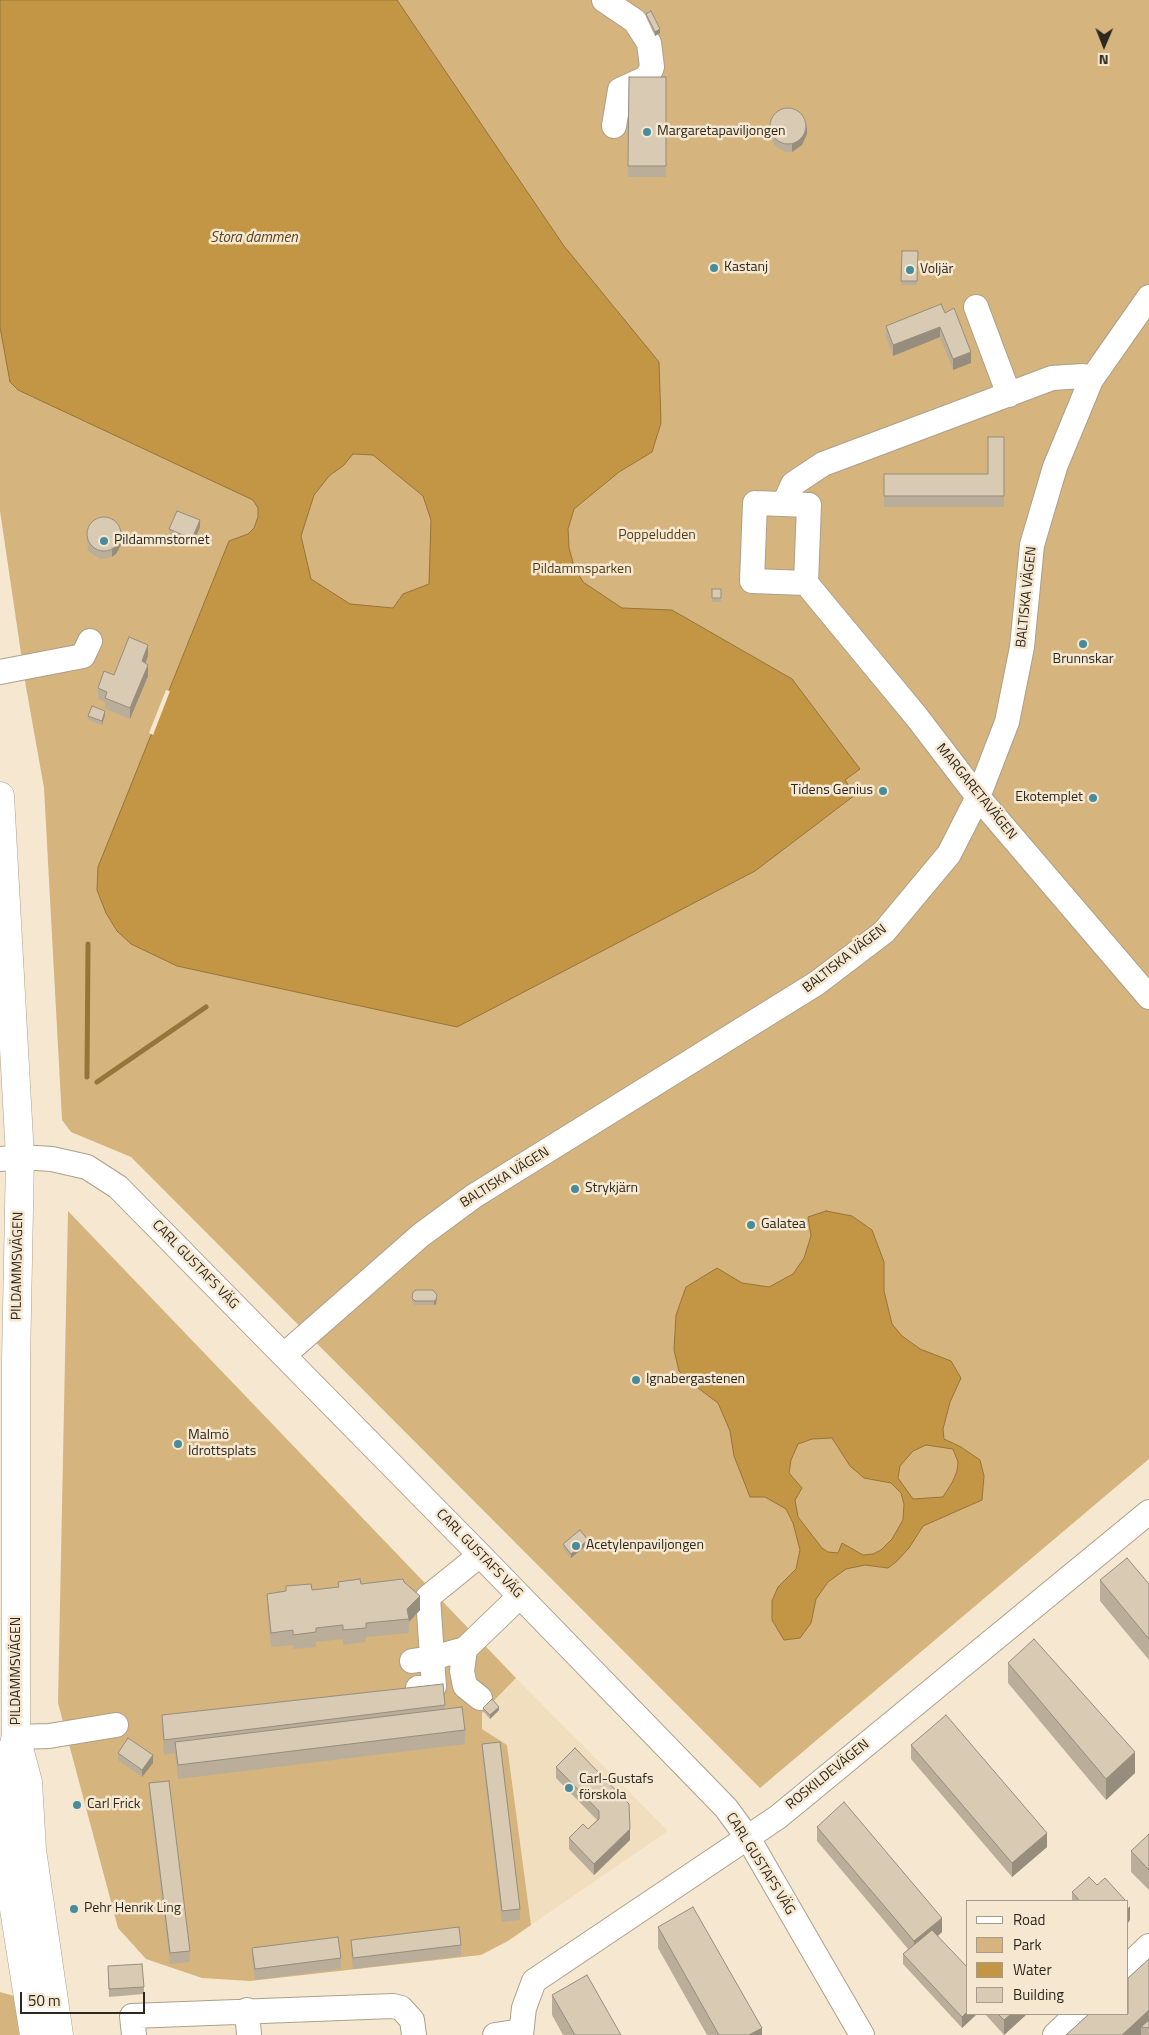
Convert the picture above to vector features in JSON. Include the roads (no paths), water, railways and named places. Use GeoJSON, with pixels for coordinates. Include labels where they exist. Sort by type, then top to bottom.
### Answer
{"type":"FeatureCollection","features":[{"type":"Feature","properties":{"kind":"main road","name":"PILDAMMSVÄGEN"},"geometry":{"type":"LineString","coordinates":[[0,796],[16,1736],[7,1771],[11,1828],[59,2035]]}},
{"type":"Feature","properties":{"kind":"main road","name":"PILDAMMSVÄGEN"},"geometry":{"type":"LineString","coordinates":[[11,1828],[7,1865],[34,2035]]}},
{"type":"Feature","properties":{"kind":"street"},"geometry":{"type":"LineString","coordinates":[[604,0],[636,22],[649,43],[652,66],[649,74],[644,79],[620,90],[614,126]]}},
{"type":"Feature","properties":{"kind":"street","name":"BALTISKA VÄGEN"},"geometry":{"type":"LineString","coordinates":[[284,1355],[421,1235],[474,1196],[817,983],[884,932],[949,854],[978,797],[1007,722],[1022,647],[1032,545],[1054,467],[1091,380],[1149,297]]}},
{"type":"Feature","properties":{"kind":"street"},"geometry":{"type":"LineString","coordinates":[[976,307],[1008,395]]}},
{"type":"Feature","properties":{"kind":"street"},"geometry":{"type":"LineString","coordinates":[[784,504],[793,484],[823,464],[1052,378],[1083,376],[1091,380]]}},
{"type":"Feature","properties":{"kind":"street"},"geometry":{"type":"LineString","coordinates":[[755,503],[784,504],[809,505],[806,583],[752,581],[755,503]]}},
{"type":"Feature","properties":{"kind":"street","name":"MARGARETAVÄGEN"},"geometry":{"type":"LineString","coordinates":[[806,583],[916,716],[978,797],[1149,996]]}},
{"type":"Feature","properties":{"kind":"street"},"geometry":{"type":"LineString","coordinates":[[0,672],[82,656],[90,641]]}},
{"type":"Feature","properties":{"kind":"street","name":"CARL GUSTAFS VÄG"},"geometry":{"type":"LineString","coordinates":[[7,1154],[52,1159],[86,1167],[118,1187],[726,1808],[748,1838],[862,2035]]}},
{"type":"Feature","properties":{"kind":"street","name":"ROSKILDEVÄGEN"},"geometry":{"type":"LineString","coordinates":[[521,2033],[524,2008],[534,1981],[778,1817],[1149,1512]]}},
{"type":"Feature","properties":{"kind":"street"},"geometry":{"type":"LineString","coordinates":[[418,1688],[434,1686],[422,1659],[428,1597],[480,1555]]}},
{"type":"Feature","properties":{"kind":"street"},"geometry":{"type":"LineString","coordinates":[[422,1659],[465,1649],[520,1596]]}},
{"type":"Feature","properties":{"kind":"street"},"geometry":{"type":"LineString","coordinates":[[465,1649],[462,1671],[465,1686],[480,1698]]}},
{"type":"Feature","properties":{"kind":"street"},"geometry":{"type":"LineString","coordinates":[[16,1736],[49,1736],[116,1726]]}},
{"type":"Feature","properties":{"kind":"street"},"geometry":{"type":"LineString","coordinates":[[1129,1965],[1149,1946]]}},
{"type":"Feature","properties":{"kind":"street"},"geometry":{"type":"LineString","coordinates":[[134,2035],[132,2016],[247,2010],[393,2006],[401,2008],[412,2020],[414,2035]]}},
{"type":"Feature","properties":{"kind":"street"},"geometry":{"type":"LineString","coordinates":[[247,2010],[249,2035]]}},
{"type":"Feature","properties":{"kind":"street"},"geometry":{"type":"LineString","coordinates":[[1055,2035],[1076,2015]]}},
{"type":"Feature","properties":{"kind":"street"},"geometry":{"type":"LineString","coordinates":[[495,2035],[521,2033]]}},
{"type":"Feature","properties":{"kind":"water","name":"Stora dammen"},"geometry":{"type":"Polygon","coordinates":[[[0,0],[397,0],[564,246],[659,362],[661,423],[652,452],[619,472],[574,509],[568,529],[569,548],[574,566],[583,582],[622,608],[672,610],[792,679],[860,769],[845,780],[855,795],[755,871],[457,1027],[177,966],[131,944],[117,931],[106,913],[97,890],[98,867],[229,541],[248,534],[254,528],[258,517],[258,508],[253,500],[18,390],[10,382],[0,327],[0,0]],[[353,454],[343,466],[330,475],[314,495],[301,536],[311,579],[350,604],[393,608],[403,594],[429,584],[431,520],[423,496],[373,455],[353,454]]]}},
{"type":"Feature","properties":{"kind":"water"},"geometry":{"type":"Polygon","coordinates":[[[826,1211],[852,1216],[872,1230],[884,1262],[884,1291],[892,1324],[902,1336],[920,1349],[951,1361],[961,1378],[950,1402],[943,1429],[944,1439],[961,1447],[980,1460],[984,1476],[982,1500],[923,1526],[909,1548],[888,1568],[865,1565],[846,1569],[828,1582],[816,1599],[811,1623],[800,1638],[784,1640],[772,1620],[772,1601],[778,1587],[796,1569],[800,1550],[793,1523],[786,1509],[765,1497],[750,1497],[734,1456],[730,1431],[718,1403],[690,1382],[679,1371],[674,1350],[676,1315],[686,1287],[717,1268],[742,1283],[769,1287],[793,1274],[804,1258],[811,1236],[808,1217],[826,1211]],[[832,1438],[812,1439],[798,1444],[791,1460],[789,1473],[802,1488],[795,1500],[798,1517],[822,1548],[828,1552],[838,1553],[842,1543],[863,1555],[873,1554],[881,1550],[892,1539],[903,1520],[904,1504],[901,1493],[891,1483],[864,1478],[850,1466],[832,1438]],[[926,1445],[913,1451],[900,1466],[898,1478],[913,1499],[943,1497],[957,1471],[958,1462],[953,1449],[926,1445]]]}},
{"type":"Feature","properties":{"kind":"waterway"},"geometry":{"type":"LineString","coordinates":[[87,1077],[88,944]]}},
{"type":"Feature","properties":{"kind":"waterway"},"geometry":{"type":"LineString","coordinates":[[97,1082],[206,1007]]}},
{"type":"Feature","properties":{"kind":"place","name":"Margaretapaviljongen"},"geometry":{"type":"Point","coordinates":[647,132]}},
{"type":"Feature","properties":{"kind":"place","name":"Kastanj"},"geometry":{"type":"Point","coordinates":[714,268]}},
{"type":"Feature","properties":{"kind":"place","name":"Voljär"},"geometry":{"type":"Point","coordinates":[910,270]}},
{"type":"Feature","properties":{"kind":"place","name":"Pildammstornet"},"geometry":{"type":"Point","coordinates":[104,541]}},
{"type":"Feature","properties":{"kind":"place","name":"Brunnskar"},"geometry":{"type":"Point","coordinates":[1083,644]}},
{"type":"Feature","properties":{"kind":"place","name":"Tidens Genius"},"geometry":{"type":"Point","coordinates":[883,791]}},
{"type":"Feature","properties":{"kind":"place","name":"Ekotemplet"},"geometry":{"type":"Point","coordinates":[1093,798]}},
{"type":"Feature","properties":{"kind":"place","name":"Strykjärn"},"geometry":{"type":"Point","coordinates":[575,1189]}},
{"type":"Feature","properties":{"kind":"place","name":"Galatea"},"geometry":{"type":"Point","coordinates":[751,1225]}},
{"type":"Feature","properties":{"kind":"place","name":"Ignabergastenen"},"geometry":{"type":"Point","coordinates":[636,1380]}},
{"type":"Feature","properties":{"kind":"place","name":"Malmö Idrottsplats"},"geometry":{"type":"Point","coordinates":[178,1444]}},
{"type":"Feature","properties":{"kind":"place","name":"Acetylenpaviljongen"},"geometry":{"type":"Point","coordinates":[576,1546]}},
{"type":"Feature","properties":{"kind":"place","name":"Carl-Gustafs förskola"},"geometry":{"type":"Point","coordinates":[569,1788]}},
{"type":"Feature","properties":{"kind":"place","name":"Carl Frick"},"geometry":{"type":"Point","coordinates":[77,1805]}},
{"type":"Feature","properties":{"kind":"place","name":"Pehr Henrik Ling"},"geometry":{"type":"Point","coordinates":[74,1909]}},
{"type":"Feature","properties":{"kind":"park label","name":"Poppeludden"},"geometry":{"type":"Point","coordinates":[657,536]}},
{"type":"Feature","properties":{"kind":"park label","name":"Pildammsparken"},"geometry":{"type":"Point","coordinates":[582,570]}}]}
